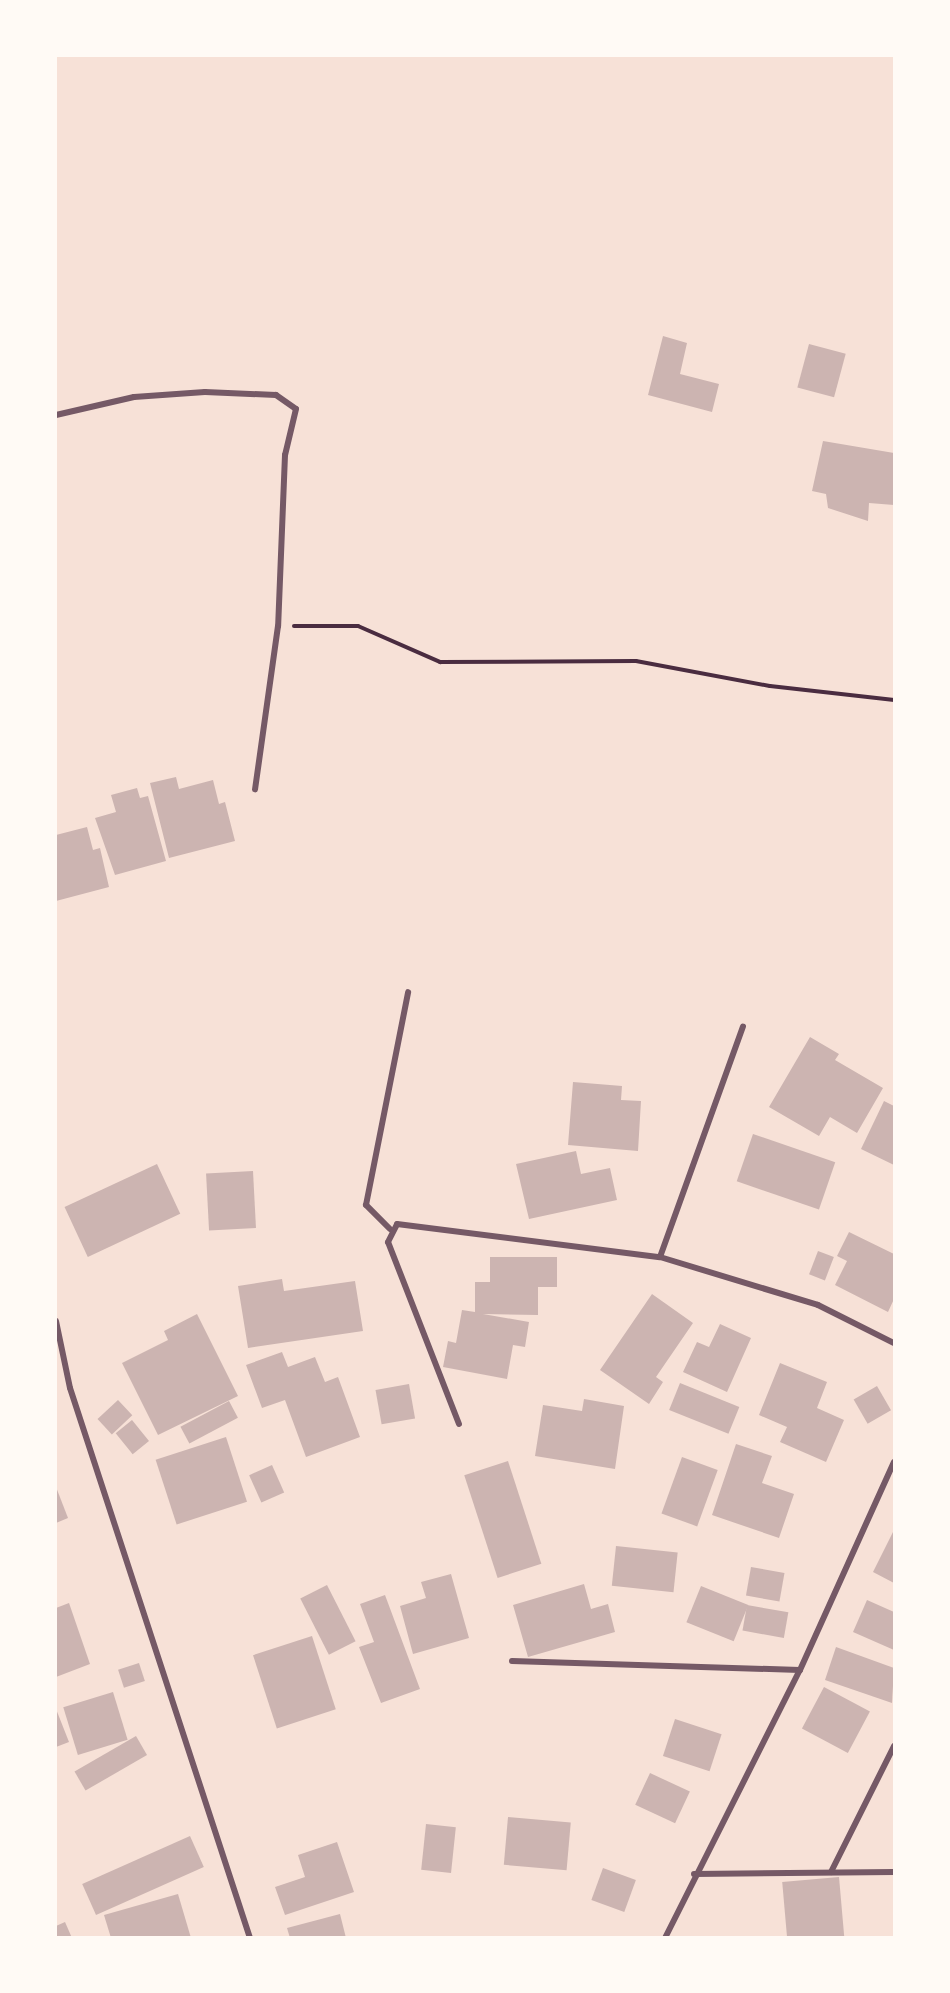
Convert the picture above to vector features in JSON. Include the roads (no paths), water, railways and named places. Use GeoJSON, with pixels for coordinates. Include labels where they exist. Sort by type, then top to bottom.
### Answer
{"type":"FeatureCollection","features":[{"type":"Feature","properties":{"kind":"street"},"geometry":{"type":"LineString","coordinates":[[56,415],[135,398],[205,392],[276,395],[296,409],[285,455],[279,626],[255,789]]}},
{"type":"Feature","properties":{"kind":"street"},"geometry":{"type":"LineString","coordinates":[[390,1229],[366,1205],[408,992]]}},
{"type":"Feature","properties":{"kind":"street"},"geometry":{"type":"LineString","coordinates":[[660,1257],[742,1026]]}},
{"type":"Feature","properties":{"kind":"street"},"geometry":{"type":"LineString","coordinates":[[390,1229],[406,1223],[660,1257],[818,1305],[894,1343]]}},
{"type":"Feature","properties":{"kind":"street"},"geometry":{"type":"LineString","coordinates":[[390,1229],[388,1242],[459,1424]]}},
{"type":"Feature","properties":{"kind":"street"},"geometry":{"type":"LineString","coordinates":[[56,1321],[70,1388],[250,1938]]}},
{"type":"Feature","properties":{"kind":"street"},"geometry":{"type":"LineString","coordinates":[[665,1938],[694,1874],[800,1670],[894,1462]]}},
{"type":"Feature","properties":{"kind":"street"},"geometry":{"type":"LineString","coordinates":[[512,1661],[800,1670]]}},
{"type":"Feature","properties":{"kind":"street"},"geometry":{"type":"LineString","coordinates":[[831,1872],[894,1746]]}},
{"type":"Feature","properties":{"kind":"street"},"geometry":{"type":"LineString","coordinates":[[694,1874],[894,1872]]}}]}
